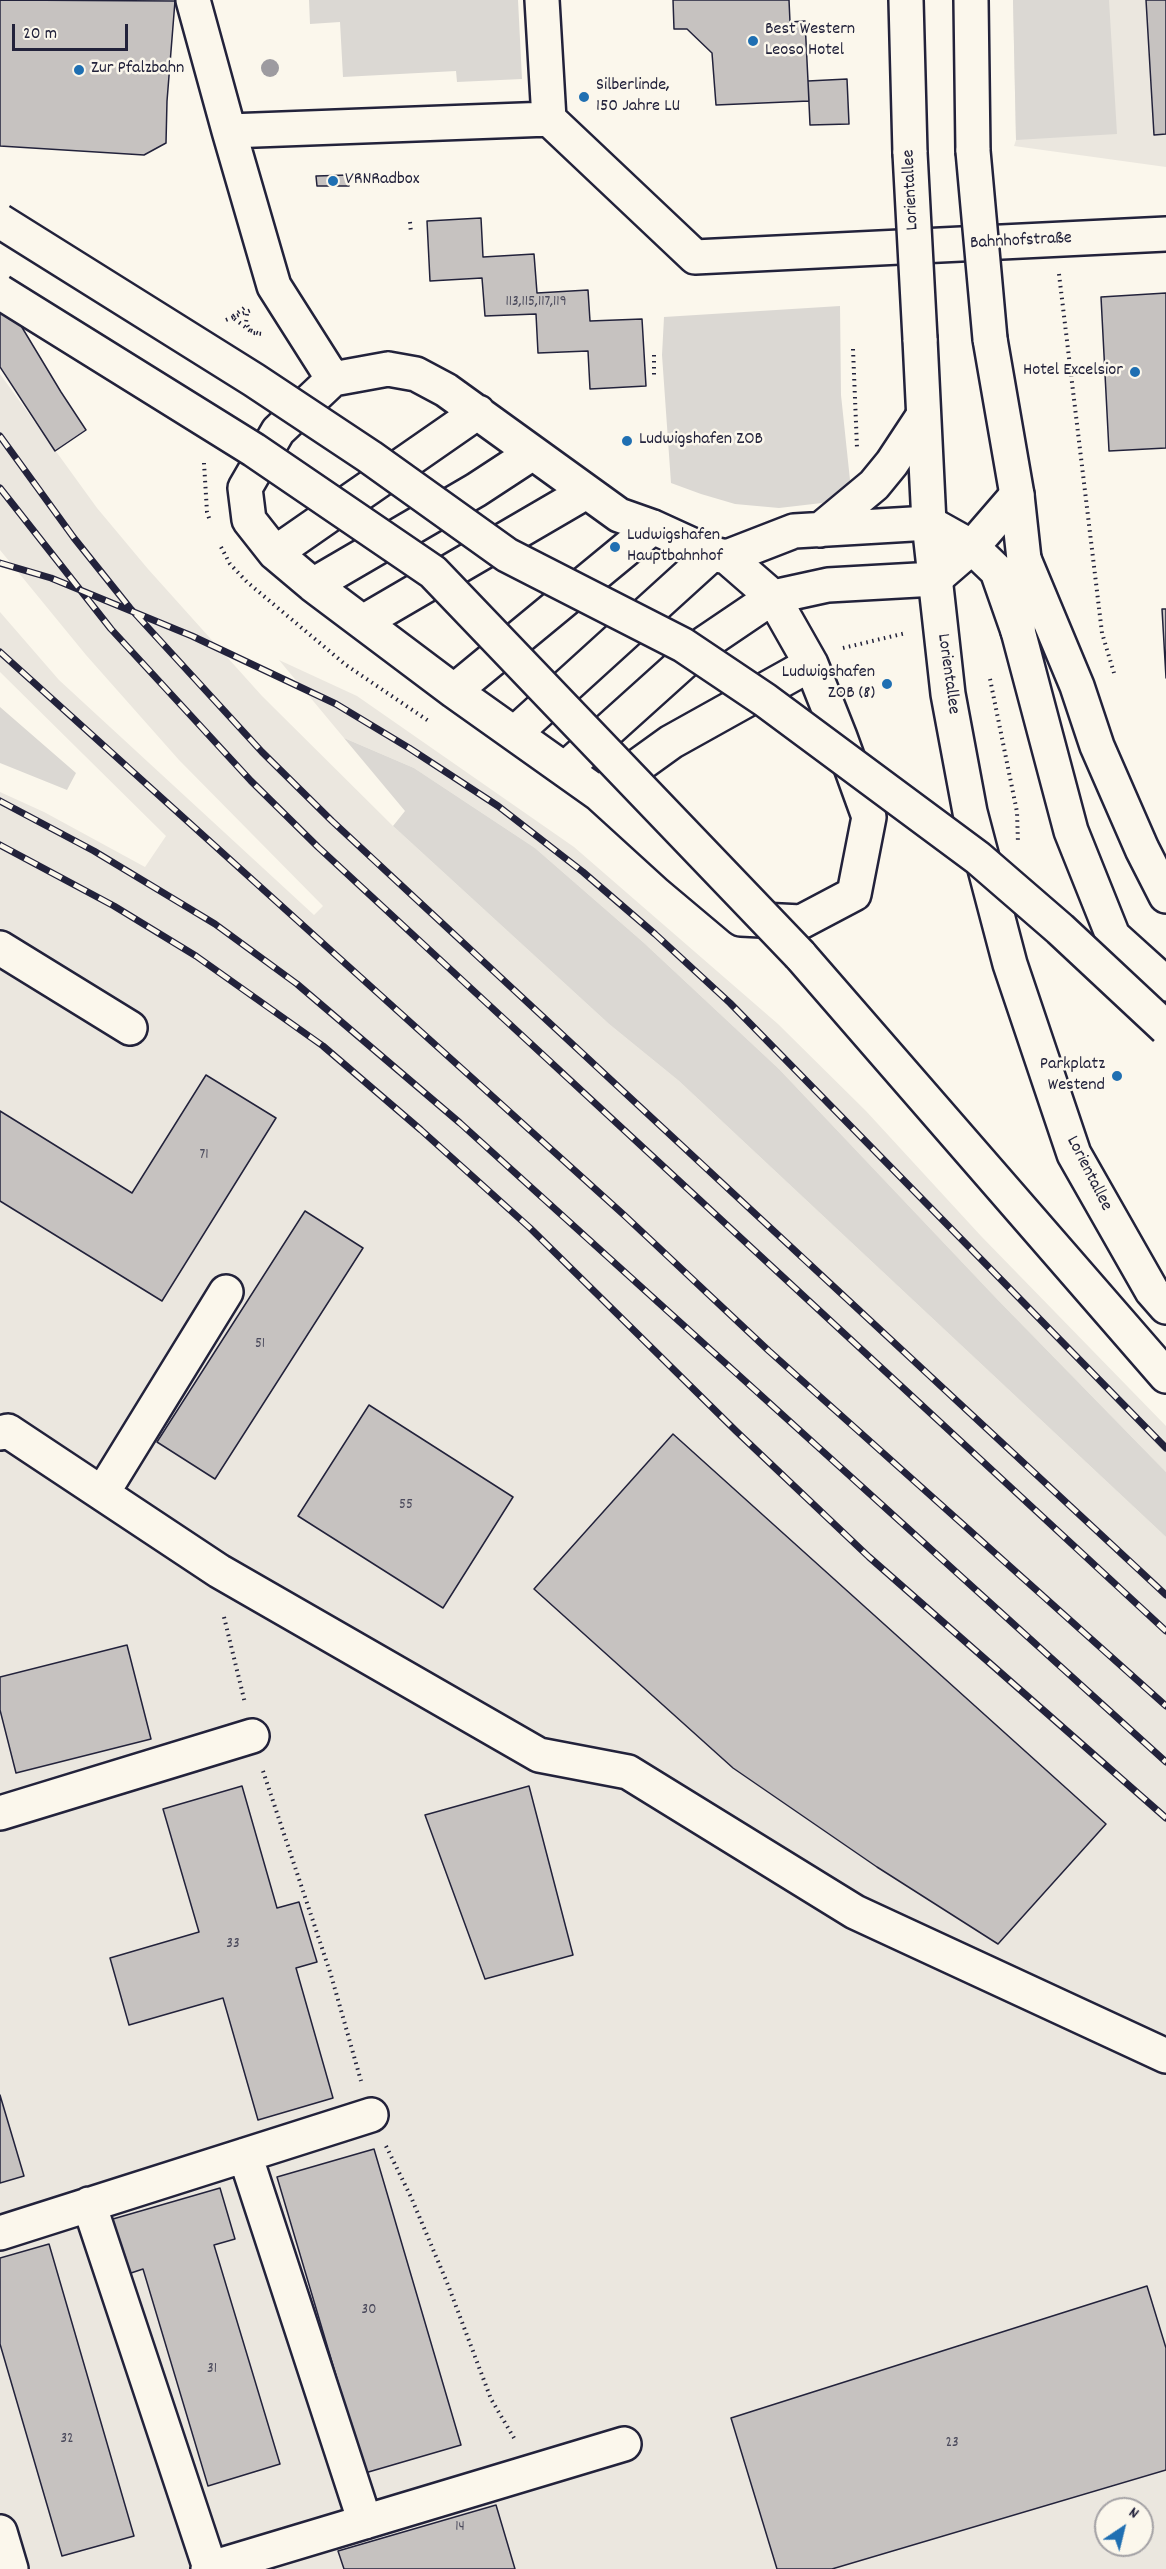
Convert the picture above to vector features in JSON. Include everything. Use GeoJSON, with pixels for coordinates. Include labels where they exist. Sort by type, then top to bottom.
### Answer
{"type":"FeatureCollection","features":[{"type":"Feature","properties":{"kind":"main road"},"geometry":{"type":"LineString","coordinates":[[193,0],[274,286],[333,379]]}},
{"type":"Feature","properties":{"kind":"main road"},"geometry":{"type":"LineString","coordinates":[[229,131],[549,119],[542,0]]}},
{"type":"Feature","properties":{"kind":"main road","name":"Lorientallee"},"geometry":{"type":"LineString","coordinates":[[906,0],[910,153],[929,523],[948,694],[970,812],[1010,964],[1074,1154],[1152,1291],[1166,1307]]}},
{"type":"Feature","properties":{"kind":"main road"},"geometry":{"type":"LineString","coordinates":[[971,0],[973,151],[990,339],[1017,495],[1024,559],[1018,631]]}},
{"type":"Feature","properties":{"kind":"main road","name":"Bahnhofstraße"},"geometry":{"type":"LineString","coordinates":[[549,119],[695,257],[876,250],[1166,234]]}},
{"type":"Feature","properties":{"kind":"main road"},"geometry":{"type":"LineString","coordinates":[[0,221],[254,380],[370,458],[507,555],[683,645],[765,700],[978,858],[1060,929],[1166,1028]]}},
{"type":"Feature","properties":{"kind":"main road"},"geometry":{"type":"LineString","coordinates":[[0,292],[254,450],[433,572],[800,955],[1166,1376]]}},
{"type":"Feature","properties":{"kind":"main road"},"geometry":{"type":"LineString","coordinates":[[388,369],[416,374],[446,390],[478,412],[531,454],[619,516],[653,527],[719,555],[773,597],[811,664],[869,817],[854,894],[801,922],[741,919],[678,866],[599,794],[454,691],[313,585],[275,553],[249,520],[245,488],[278,431],[333,379],[388,369]]}},
{"type":"Feature","properties":{"kind":"main road"},"geometry":{"type":"LineString","coordinates":[[275,553],[478,412]]}},
{"type":"Feature","properties":{"kind":"main road"},"geometry":{"type":"LineString","coordinates":[[820,530],[874,485],[923,416]]}},
{"type":"Feature","properties":{"kind":"main road"},"geometry":{"type":"LineString","coordinates":[[313,585],[476,490],[531,454]]}},
{"type":"Feature","properties":{"kind":"main road"},"geometry":{"type":"LineString","coordinates":[[363,622],[586,492]]}},
{"type":"Feature","properties":{"kind":"main road"},"geometry":{"type":"LineString","coordinates":[[565,769],[705,643],[773,597],[828,585],[935,579],[972,547],[1017,495]]}},
{"type":"Feature","properties":{"kind":"main road"},"geometry":{"type":"LineString","coordinates":[[515,733],[719,555],[794,531],[929,523],[972,547],[997,571],[1018,631],[1071,831],[1113,936],[1166,984]]}},
{"type":"Feature","properties":{"kind":"main road"},"geometry":{"type":"LineString","coordinates":[[454,691],[653,527]]}},
{"type":"Feature","properties":{"kind":"main road"},"geometry":{"type":"LineString","coordinates":[[1024,559],[1077,686],[1102,756],[1142,849],[1166,896]]}},
{"type":"Feature","properties":{"kind":"main road"},"geometry":{"type":"LineString","coordinates":[[599,794],[670,742],[811,664]]}},
{"type":"Feature","properties":{"kind":"main road"},"geometry":{"type":"LineString","coordinates":[[0,948],[130,1028]]}},
{"type":"Feature","properties":{"kind":"main road"},"geometry":{"type":"LineString","coordinates":[[103,1492],[226,1292]]}},
{"type":"Feature","properties":{"kind":"main road"},"geometry":{"type":"LineString","coordinates":[[0,1433],[8,1431],[219,1571],[539,1755],[628,1772],[855,1912],[1166,2056]]}},
{"type":"Feature","properties":{"kind":"main road"},"geometry":{"type":"LineString","coordinates":[[0,1813],[252,1736]]}},
{"type":"Feature","properties":{"kind":"main road"},"geometry":{"type":"LineString","coordinates":[[0,2233],[371,2115]]}},
{"type":"Feature","properties":{"kind":"main road"},"geometry":{"type":"LineString","coordinates":[[245,2155],[364,2522]]}},
{"type":"Feature","properties":{"kind":"main road"},"geometry":{"type":"LineString","coordinates":[[89,2204],[209,2569],[624,2444]]}},
{"type":"Feature","properties":{"kind":"main road"},"geometry":{"type":"LineString","coordinates":[[0,2532],[11,2569]]}},
{"type":"Feature","properties":{"kind":"path"},"geometry":{"type":"LineString","coordinates":[[410,222],[411,233]]}},
{"type":"Feature","properties":{"kind":"path"},"geometry":{"type":"LineString","coordinates":[[1054,240],[1102,633],[1116,679]]}},
{"type":"Feature","properties":{"kind":"path"},"geometry":{"type":"LineString","coordinates":[[853,349],[857,457],[874,485]]}},
{"type":"Feature","properties":{"kind":"path"},"geometry":{"type":"LineString","coordinates":[[654,355],[654,378]]}},
{"type":"Feature","properties":{"kind":"path"},"geometry":{"type":"LineString","coordinates":[[988,672],[1017,812],[1019,852]]}},
{"type":"Feature","properties":{"kind":"path"},"geometry":{"type":"LineString","coordinates":[[219,1571],[224,1616],[239,1670],[252,1736],[331,1975],[371,2115],[416,2208],[491,2399],[534,2471]]}},
{"type":"Feature","properties":{"kind":"shaded area"},"geometry":{"type":"Polygon","coordinates":[[[309,0],[518,0],[522,79],[457,82],[456,71],[343,77],[340,22],[310,24],[309,0]]]}},
{"type":"Feature","properties":{"kind":"shaded area"},"geometry":{"type":"Polygon","coordinates":[[[1013,0],[1166,0],[1166,167],[1014,146],[1016,140],[1013,0]]]}},
{"type":"Feature","properties":{"kind":"shaded area"},"geometry":{"type":"Polygon","coordinates":[[[1013,0],[1109,0],[1117,134],[1016,140],[1013,0]]]}},
{"type":"Feature","properties":{"kind":"shaded area"},"geometry":{"type":"Polygon","coordinates":[[[840,306],[841,395],[850,480],[848,489],[822,503],[779,508],[735,504],[671,483],[662,355],[664,317],[840,306]]]}},
{"type":"Feature","properties":{"kind":"shaded area"},"geometry":{"type":"Polygon","coordinates":[[[0,374],[97,508],[148,569],[262,696],[393,826],[609,1024],[679,1081],[1166,1537],[1166,2569],[0,2569],[0,792],[44,812],[145,867],[166,836],[0,672],[0,612],[59,680],[314,915],[323,906],[179,760],[86,655],[0,550],[0,374]]]}},
{"type":"Feature","properties":{"kind":"shaded area"},"geometry":{"type":"Polygon","coordinates":[[[279,660],[357,696],[574,847],[778,1024],[866,1111],[981,1236],[1166,1426],[1166,1472],[997,1299],[779,1069],[643,942],[535,848],[414,768],[344,738],[279,660]]]}},
{"type":"Feature","properties":{"kind":"shaded area"},"geometry":{"type":"Polygon","coordinates":[[[0,707],[76,773],[67,790],[0,763],[0,707]]]}},
{"type":"Feature","properties":{"kind":"shaded area"},"geometry":{"type":"Polygon","coordinates":[[[344,738],[414,768],[535,848],[643,942],[779,1069],[997,1299],[1166,1472],[1166,1537],[679,1081],[609,1024],[393,826],[405,811],[344,738]]]}},
{"type":"Feature","properties":{"kind":"building"},"geometry":{"type":"Polygon","coordinates":[[[0,0],[175,1],[166,143],[144,155],[0,146],[0,0]]]}},
{"type":"Feature","properties":{"kind":"building","name":"Best Western Leoso Hotel"},"geometry":{"type":"Polygon","coordinates":[[[673,0],[789,0],[790,22],[805,21],[809,101],[716,105],[712,53],[687,29],[674,29],[673,0]]]}},
{"type":"Feature","properties":{"kind":"building"},"geometry":{"type":"Polygon","coordinates":[[[1146,0],[1166,0],[1166,134],[1154,135],[1146,0]]]}},
{"type":"Feature","properties":{"kind":"building"},"geometry":{"type":"Polygon","coordinates":[[[847,79],[849,124],[810,125],[808,81],[847,79]]]}},
{"type":"Feature","properties":{"kind":"building","name":"VRNRadbox"},"geometry":{"type":"Polygon","coordinates":[[[349,175],[349,186],[317,186],[316,176],[349,175]]]}},
{"type":"Feature","properties":{"kind":"building"},"geometry":{"type":"Polygon","coordinates":[[[481,218],[483,257],[534,254],[537,293],[588,290],[590,321],[642,319],[646,386],[590,389],[588,351],[538,353],[536,314],[485,316],[482,278],[430,281],[427,221],[481,218]]]}},
{"type":"Feature","properties":{"kind":"building"},"geometry":{"type":"Polygon","coordinates":[[[0,291],[86,430],[55,451],[0,367],[0,291]]]}},
{"type":"Feature","properties":{"kind":"building","name":"Hotel Excelsior"},"geometry":{"type":"Polygon","coordinates":[[[1166,293],[1166,448],[1109,451],[1101,297],[1166,293]]]}},
{"type":"Feature","properties":{"kind":"building"},"geometry":{"type":"Polygon","coordinates":[[[1162,609],[1166,609],[1166,678],[1162,609]]]}},
{"type":"Feature","properties":{"kind":"building"},"geometry":{"type":"Polygon","coordinates":[[[206,1075],[276,1118],[162,1301],[0,1201],[0,1111],[132,1193],[206,1075]]]}},
{"type":"Feature","properties":{"kind":"building"},"geometry":{"type":"Polygon","coordinates":[[[305,1211],[363,1248],[215,1479],[157,1442],[305,1211]]]}},
{"type":"Feature","properties":{"kind":"building"},"geometry":{"type":"Polygon","coordinates":[[[369,1405],[513,1497],[443,1608],[298,1516],[369,1405]]]}},
{"type":"Feature","properties":{"kind":"building"},"geometry":{"type":"Polygon","coordinates":[[[673,1434],[1106,1824],[998,1944],[877,1867],[733,1768],[534,1589],[673,1434]]]}},
{"type":"Feature","properties":{"kind":"building"},"geometry":{"type":"Polygon","coordinates":[[[127,1645],[151,1739],[16,1773],[0,1710],[0,1677],[127,1645]]]}},
{"type":"Feature","properties":{"kind":"building"},"geometry":{"type":"Polygon","coordinates":[[[242,1786],[277,1908],[299,1902],[317,1962],[296,1968],[333,2098],[258,2120],[223,1998],[129,2025],[110,1958],[199,1932],[163,1809],[242,1786]]]}},
{"type":"Feature","properties":{"kind":"building"},"geometry":{"type":"Polygon","coordinates":[[[529,1786],[573,1955],[485,1979],[425,1815],[529,1786]]]}},
{"type":"Feature","properties":{"kind":"building"},"geometry":{"type":"Polygon","coordinates":[[[0,2095],[24,2176],[0,2183],[0,2095]]]}},
{"type":"Feature","properties":{"kind":"building"},"geometry":{"type":"Polygon","coordinates":[[[374,2149],[461,2445],[365,2473],[277,2177],[374,2149]]]}},
{"type":"Feature","properties":{"kind":"building"},"geometry":{"type":"Polygon","coordinates":[[[220,2188],[235,2239],[214,2245],[280,2464],[208,2486],[143,2269],[122,2276],[106,2221],[220,2188]]]}},
{"type":"Feature","properties":{"kind":"building"},"geometry":{"type":"Polygon","coordinates":[[[49,2244],[134,2536],[62,2556],[0,2344],[0,2258],[49,2244]]]}},
{"type":"Feature","properties":{"kind":"building"},"geometry":{"type":"Polygon","coordinates":[[[1147,2286],[1166,2348],[1166,2470],[832,2569],[777,2569],[731,2418],[1147,2286]]]}},
{"type":"Feature","properties":{"kind":"building"},"geometry":{"type":"Polygon","coordinates":[[[496,2505],[515,2569],[344,2569],[338,2551],[496,2505]]]}},
{"type":"Feature","properties":{"kind":"railway"},"geometry":{"type":"LineString","coordinates":[[0,436],[74,538],[130,608],[262,752],[332,821],[1166,1595]]}},
{"type":"Feature","properties":{"kind":"railway"},"geometry":{"type":"LineString","coordinates":[[0,488],[111,629],[251,781],[318,847],[1166,1631]]}},
{"type":"Feature","properties":{"kind":"railway"},"geometry":{"type":"LineString","coordinates":[[0,563],[51,578],[192,636],[336,704],[498,806],[583,872],[730,1003],[1166,1448]]}},
{"type":"Feature","properties":{"kind":"railway"},"geometry":{"type":"LineString","coordinates":[[0,652],[624,1215],[769,1351],[1166,1706]]}},
{"type":"Feature","properties":{"kind":"railway"},"geometry":{"type":"LineString","coordinates":[[0,801],[94,851],[215,924],[297,984],[460,1123],[1166,1762]]}},
{"type":"Feature","properties":{"kind":"railway"},"geometry":{"type":"LineString","coordinates":[[0,845],[114,906],[196,956],[323,1046],[530,1228],[736,1431],[869,1557],[1166,1818]]}},
{"type":"Feature","properties":{"kind":"place","name":"Best Western Leoso Hotel"},"geometry":{"type":"Point","coordinates":[753,41]}},
{"type":"Feature","properties":{"kind":"place","name":"Zur Pfalzbahn"},"geometry":{"type":"Point","coordinates":[79,70]}},
{"type":"Feature","properties":{"kind":"place","name":"Silberlinde, 150 Jahre LU"},"geometry":{"type":"Point","coordinates":[584,97]}},
{"type":"Feature","properties":{"kind":"place","name":"VRNRadbox"},"geometry":{"type":"Point","coordinates":[333,181]}},
{"type":"Feature","properties":{"kind":"place","name":"Hotel Excelsior"},"geometry":{"type":"Point","coordinates":[1135,372]}},
{"type":"Feature","properties":{"kind":"place","name":"Ludwigshafen ZOB"},"geometry":{"type":"Point","coordinates":[627,441]}},
{"type":"Feature","properties":{"kind":"place","name":"Ludwigshafen Hauptbahnhof"},"geometry":{"type":"Point","coordinates":[615,547]}},
{"type":"Feature","properties":{"kind":"place","name":"Ludwigshafen ZOB (8)"},"geometry":{"type":"Point","coordinates":[887,684]}},
{"type":"Feature","properties":{"kind":"place","name":"Parkplatz Westend"},"geometry":{"type":"Point","coordinates":[1117,1076]}}]}
